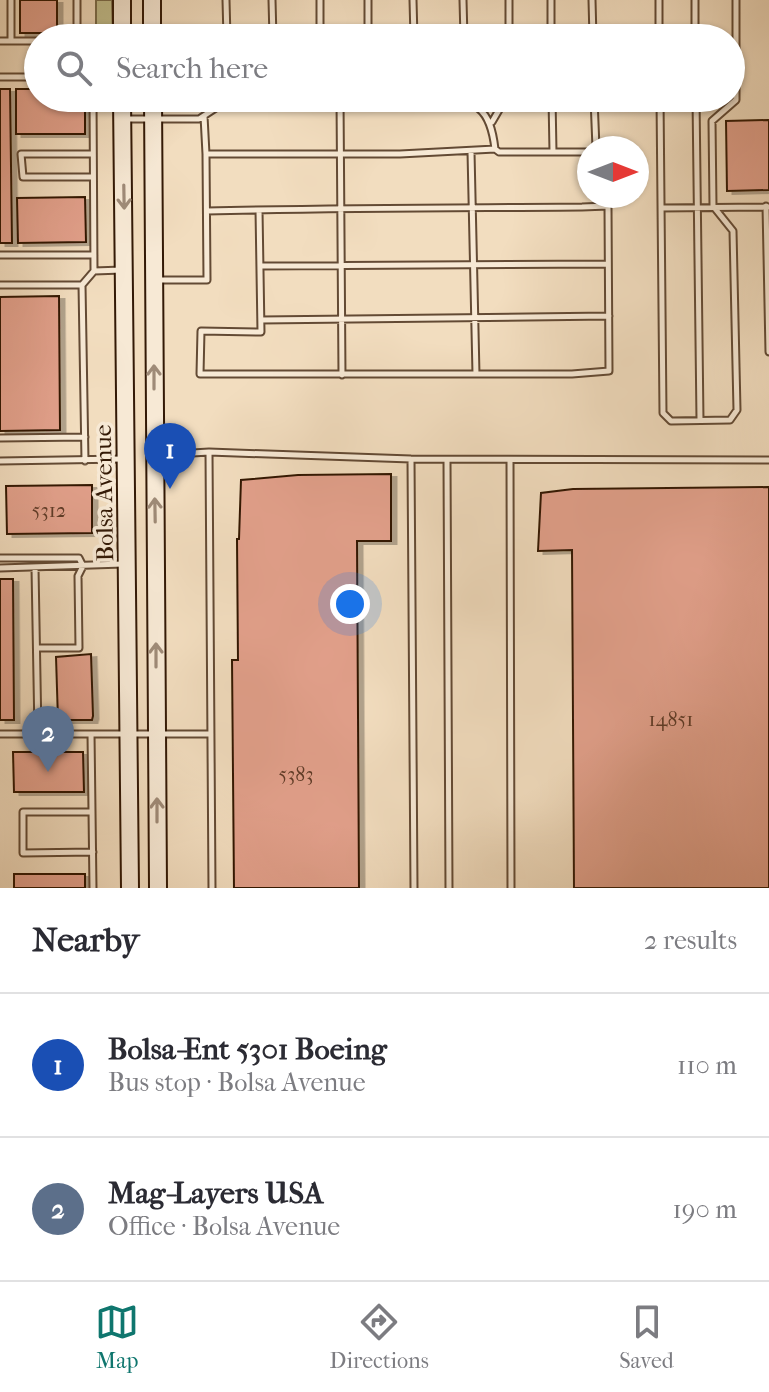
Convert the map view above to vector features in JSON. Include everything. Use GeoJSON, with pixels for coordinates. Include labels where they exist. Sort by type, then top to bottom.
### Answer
{"type":"FeatureCollection","features":[{"type":"Feature","properties":{"kind":"main road"},"geometry":{"type":"LineString","coordinates":[[122,0],[122,24]]}},
{"type":"Feature","properties":{"kind":"main road"},"geometry":{"type":"LineString","coordinates":[[152,0],[152,24]]}},
{"type":"Feature","properties":{"kind":"main road","name":"Bolsa Avenue"},"geometry":{"type":"LineString","coordinates":[[123,112],[130,888]]}},
{"type":"Feature","properties":{"kind":"main road"},"geometry":{"type":"LineString","coordinates":[[153,112],[158,888]]}},
{"type":"Feature","properties":{"kind":"main road"},"geometry":{"type":"LineString","coordinates":[[128,459],[154,455]]}},
{"type":"Feature","properties":{"kind":"lane"},"geometry":{"type":"LineString","coordinates":[[11,0],[11,41]]}},
{"type":"Feature","properties":{"kind":"lane"},"geometry":{"type":"LineString","coordinates":[[77,0],[77,24]]}},
{"type":"Feature","properties":{"kind":"lane"},"geometry":{"type":"LineString","coordinates":[[226,0],[227,24]]}},
{"type":"Feature","properties":{"kind":"lane"},"geometry":{"type":"LineString","coordinates":[[272,0],[273,24]]}},
{"type":"Feature","properties":{"kind":"lane"},"geometry":{"type":"LineString","coordinates":[[320,0],[320,24]]}},
{"type":"Feature","properties":{"kind":"lane"},"geometry":{"type":"LineString","coordinates":[[368,0],[368,24]]}},
{"type":"Feature","properties":{"kind":"lane"},"geometry":{"type":"LineString","coordinates":[[413,0],[414,24]]}},
{"type":"Feature","properties":{"kind":"lane"},"geometry":{"type":"LineString","coordinates":[[463,0],[464,24]]}},
{"type":"Feature","properties":{"kind":"lane"},"geometry":{"type":"LineString","coordinates":[[509,0],[509,24]]}},
{"type":"Feature","properties":{"kind":"lane"},"geometry":{"type":"LineString","coordinates":[[551,0],[551,24]]}},
{"type":"Feature","properties":{"kind":"lane"},"geometry":{"type":"LineString","coordinates":[[592,0],[593,24]]}},
{"type":"Feature","properties":{"kind":"lane"},"geometry":{"type":"LineString","coordinates":[[659,0],[659,24]]}},
{"type":"Feature","properties":{"kind":"lane"},"geometry":{"type":"LineString","coordinates":[[695,0],[695,24]]}},
{"type":"Feature","properties":{"kind":"lane"},"geometry":{"type":"LineString","coordinates":[[736,0],[736,24]]}},
{"type":"Feature","properties":{"kind":"lane"},"geometry":{"type":"LineString","coordinates":[[0,41],[24,41]]}},
{"type":"Feature","properties":{"kind":"lane"},"geometry":{"type":"LineString","coordinates":[[0,77],[24,77]]}},
{"type":"Feature","properties":{"kind":"lane"},"geometry":{"type":"LineString","coordinates":[[85,461],[82,285],[94,271],[93,112]]}},
{"type":"Feature","properties":{"kind":"lane"},"geometry":{"type":"LineString","coordinates":[[123,119],[204,116],[210,112]]}},
{"type":"Feature","properties":{"kind":"lane"},"geometry":{"type":"LineString","coordinates":[[340,112],[342,375]]}},
{"type":"Feature","properties":{"kind":"lane"},"geometry":{"type":"LineString","coordinates":[[481,112],[492,122]]}},
{"type":"Feature","properties":{"kind":"lane"},"geometry":{"type":"LineString","coordinates":[[495,149],[492,122],[498,112]]}},
{"type":"Feature","properties":{"kind":"lane"},"geometry":{"type":"LineString","coordinates":[[552,112],[553,152]]}},
{"type":"Feature","properties":{"kind":"lane"},"geometry":{"type":"LineString","coordinates":[[595,112],[596,136]]}},
{"type":"Feature","properties":{"kind":"lane"},"geometry":{"type":"LineString","coordinates":[[660,112],[663,413],[671,421],[730,420],[737,410],[733,231],[713,206],[712,121],[722,112]]}},
{"type":"Feature","properties":{"kind":"lane"},"geometry":{"type":"LineString","coordinates":[[696,112],[700,420]]}},
{"type":"Feature","properties":{"kind":"lane"},"geometry":{"type":"LineString","coordinates":[[154,280],[207,280],[204,116]]}},
{"type":"Feature","properties":{"kind":"lane"},"geometry":{"type":"LineString","coordinates":[[206,154],[471,152],[495,149],[577,152]]}},
{"type":"Feature","properties":{"kind":"lane"},"geometry":{"type":"LineString","coordinates":[[471,152],[476,374]]}},
{"type":"Feature","properties":{"kind":"lane"},"geometry":{"type":"LineString","coordinates":[[93,154],[21,154],[23,177],[93,177]]}},
{"type":"Feature","properties":{"kind":"lane"},"geometry":{"type":"LineString","coordinates":[[207,211],[577,206]]}},
{"type":"Feature","properties":{"kind":"lane"},"geometry":{"type":"LineString","coordinates":[[661,208],[768,206],[769,352]]}},
{"type":"Feature","properties":{"kind":"lane"},"geometry":{"type":"LineString","coordinates":[[259,210],[259,334],[201,331],[200,374],[607,373],[608,208]]}},
{"type":"Feature","properties":{"kind":"lane"},"geometry":{"type":"LineString","coordinates":[[0,255],[94,255]]}},
{"type":"Feature","properties":{"kind":"lane"},"geometry":{"type":"LineString","coordinates":[[260,266],[608,264]]}},
{"type":"Feature","properties":{"kind":"lane"},"geometry":{"type":"LineString","coordinates":[[94,271],[125,270]]}},
{"type":"Feature","properties":{"kind":"lane"},"geometry":{"type":"LineString","coordinates":[[0,285],[82,285]]}},
{"type":"Feature","properties":{"kind":"lane"},"geometry":{"type":"LineString","coordinates":[[261,320],[609,316]]}},
{"type":"Feature","properties":{"kind":"lane"},"geometry":{"type":"LineString","coordinates":[[0,438],[85,437]]}},
{"type":"Feature","properties":{"kind":"lane"},"geometry":{"type":"LineString","coordinates":[[209,452],[212,888]]}},
{"type":"Feature","properties":{"kind":"lane"},"geometry":{"type":"LineString","coordinates":[[154,455],[209,452],[447,460],[769,460]]}},
{"type":"Feature","properties":{"kind":"lane"},"geometry":{"type":"LineString","coordinates":[[0,461],[128,459]]}},
{"type":"Feature","properties":{"kind":"lane"},"geometry":{"type":"LineString","coordinates":[[411,459],[414,888]]}},
{"type":"Feature","properties":{"kind":"lane"},"geometry":{"type":"LineString","coordinates":[[447,460],[449,888]]}},
{"type":"Feature","properties":{"kind":"lane"},"geometry":{"type":"LineString","coordinates":[[510,460],[511,888]]}},
{"type":"Feature","properties":{"kind":"lane"},"geometry":{"type":"LineString","coordinates":[[0,558],[79,558],[83,566]]}},
{"type":"Feature","properties":{"kind":"lane"},"geometry":{"type":"LineString","coordinates":[[0,568],[129,564]]}},
{"type":"Feature","properties":{"kind":"lane"},"geometry":{"type":"LineString","coordinates":[[37,648],[79,648],[78,576],[83,566]]}},
{"type":"Feature","properties":{"kind":"lane"},"geometry":{"type":"LineString","coordinates":[[35,568],[38,734]]}},
{"type":"Feature","properties":{"kind":"lane"},"geometry":{"type":"LineString","coordinates":[[0,734],[211,734]]}},
{"type":"Feature","properties":{"kind":"lane"},"geometry":{"type":"LineString","coordinates":[[91,734],[93,888]]}},
{"type":"Feature","properties":{"kind":"lane"},"geometry":{"type":"LineString","coordinates":[[92,812],[23,812],[23,853],[93,852]]}},
{"type":"Feature","properties":{"kind":"shaded area"},"geometry":{"type":"Polygon","coordinates":[[[96,0],[112,0],[113,24],[96,24],[96,0]]]}},
{"type":"Feature","properties":{"kind":"building"},"geometry":{"type":"Polygon","coordinates":[[[20,0],[57,0],[57,24],[24,24],[24,33],[20,33],[20,0]]]}},
{"type":"Feature","properties":{"kind":"building"},"geometry":{"type":"Polygon","coordinates":[[[0,89],[10,89],[12,243],[0,243],[0,89]]]}},
{"type":"Feature","properties":{"kind":"building"},"geometry":{"type":"Polygon","coordinates":[[[16,89],[24,89],[24,112],[85,112],[85,134],[16,134],[16,89]]]}},
{"type":"Feature","properties":{"kind":"building"},"geometry":{"type":"Polygon","coordinates":[[[769,120],[769,190],[727,191],[726,121],[769,120]]]}},
{"type":"Feature","properties":{"kind":"building"},"geometry":{"type":"Polygon","coordinates":[[[85,197],[86,242],[18,243],[17,198],[85,197]]]}},
{"type":"Feature","properties":{"kind":"building"},"geometry":{"type":"Polygon","coordinates":[[[59,296],[60,430],[0,431],[0,297],[59,296]]]}},
{"type":"Feature","properties":{"kind":"building"},"geometry":{"type":"Polygon","coordinates":[[[391,474],[391,541],[357,541],[359,888],[234,888],[232,660],[238,660],[237,539],[241,480],[298,475],[391,474]]]}},
{"type":"Feature","properties":{"kind":"building"},"geometry":{"type":"Polygon","coordinates":[[[92,485],[92,533],[7,534],[6,486],[92,485]]]}},
{"type":"Feature","properties":{"kind":"building"},"geometry":{"type":"Polygon","coordinates":[[[769,487],[769,888],[574,888],[572,550],[538,551],[541,493],[573,489],[769,487]]]}},
{"type":"Feature","properties":{"kind":"building"},"geometry":{"type":"Polygon","coordinates":[[[0,579],[13,579],[14,720],[0,720],[0,579]]]}},
{"type":"Feature","properties":{"kind":"building"},"geometry":{"type":"Polygon","coordinates":[[[91,654],[92,720],[58,720],[56,657],[91,654]]]}},
{"type":"Feature","properties":{"kind":"building"},"geometry":{"type":"Polygon","coordinates":[[[13,752],[83,752],[84,792],[14,792],[13,752]]]}},
{"type":"Feature","properties":{"kind":"building"},"geometry":{"type":"Polygon","coordinates":[[[14,874],[85,874],[85,888],[14,888],[14,874]]]}},
{"type":"Feature","properties":{"kind":"place","name":"Bolsa-Ent 5301 Boeing"},"geometry":{"type":"Point","coordinates":[170,489]}},
{"type":"Feature","properties":{"kind":"place","name":"Mag-Layers USA"},"geometry":{"type":"Point","coordinates":[48,772]}}]}
